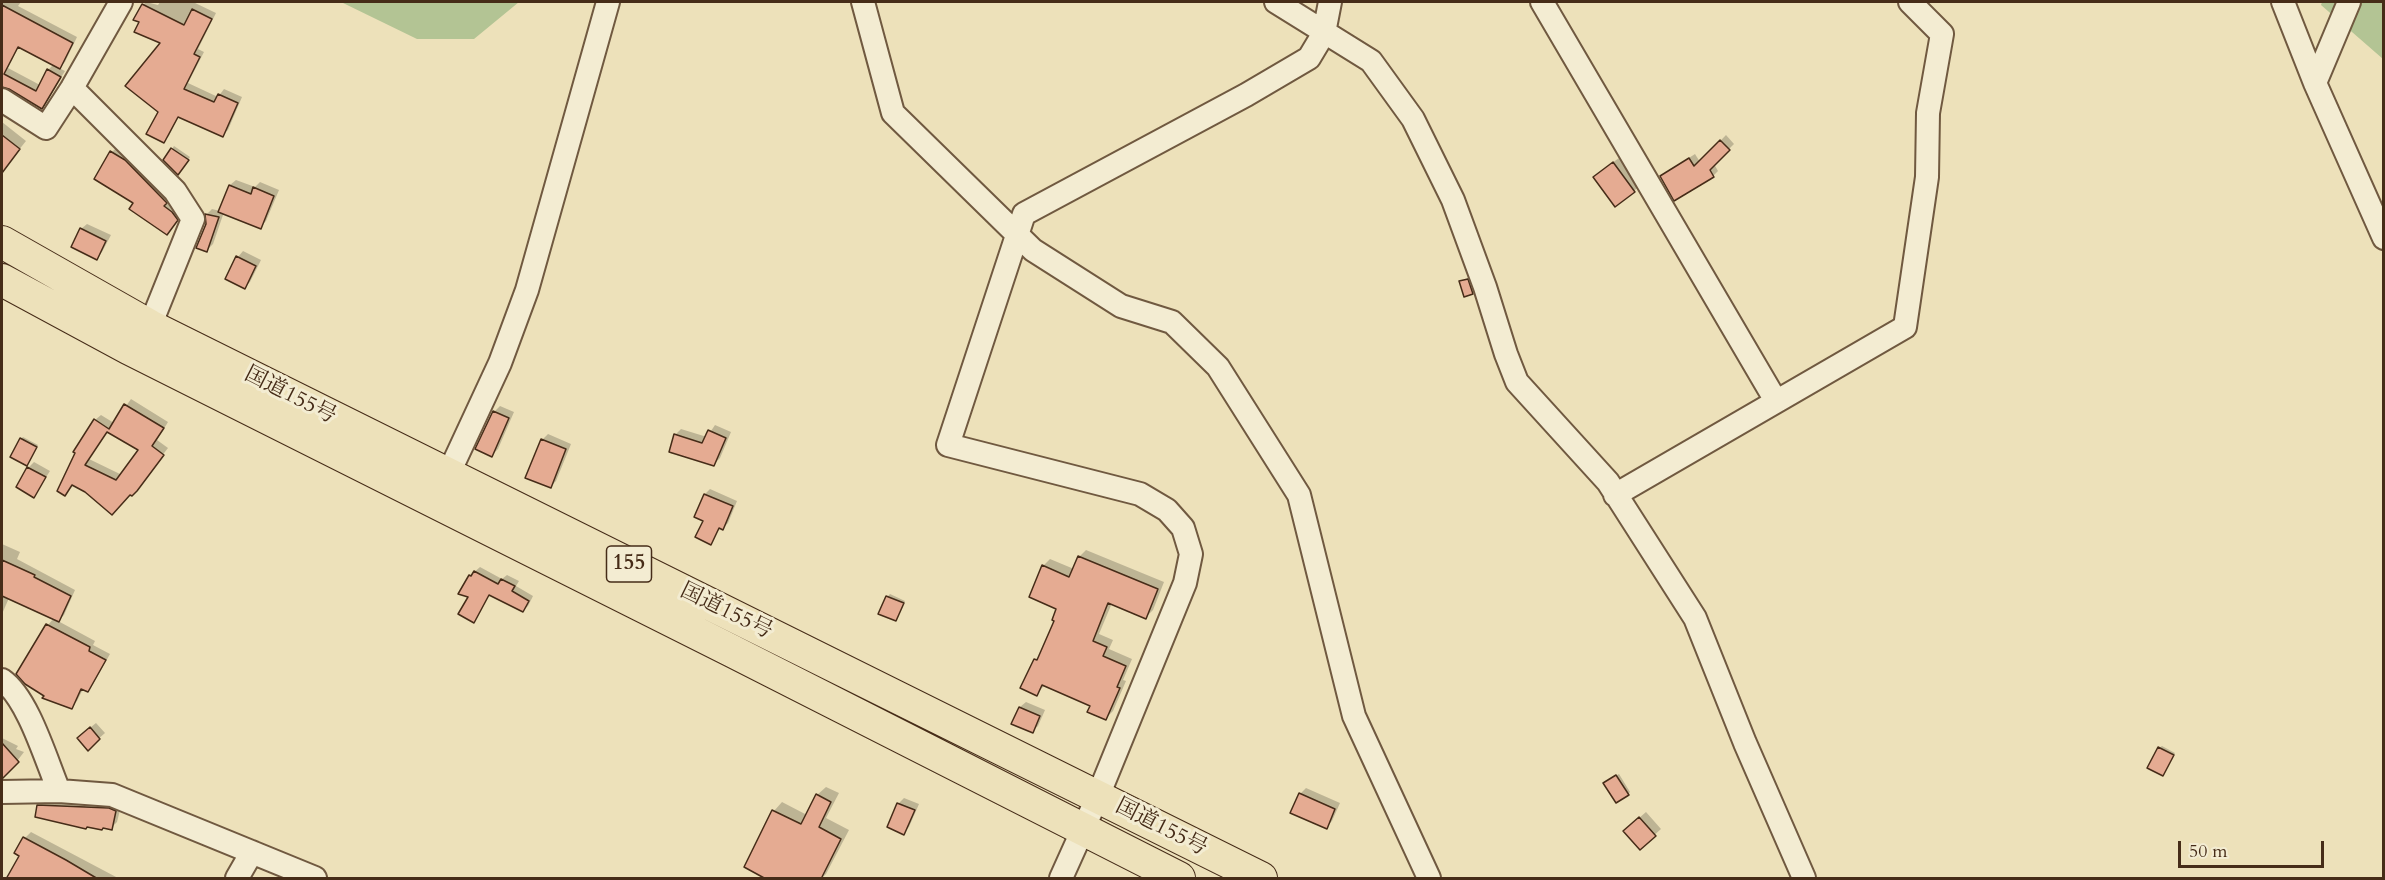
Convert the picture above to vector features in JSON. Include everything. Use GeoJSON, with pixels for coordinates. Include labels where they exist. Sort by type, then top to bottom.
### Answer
{"type":"FeatureCollection","features":[{"type":"Feature","properties":{"kind":"highway","name":"国道155号"},"geometry":{"type":"LineString","coordinates":[[2,242],[150,326],[1261,879]]}},
{"type":"Feature","properties":{"kind":"highway","name":"国道155号"},"geometry":{"type":"LineString","coordinates":[[2,280],[128,348],[722,646],[1179,879]]}},
{"type":"Feature","properties":{"kind":"street"},"geometry":{"type":"LineString","coordinates":[[2,100],[46,128],[72,88],[121,2]]}},
{"type":"Feature","properties":{"kind":"street"},"geometry":{"type":"LineString","coordinates":[[448,475],[500,363],[527,290],[608,2]]}},
{"type":"Feature","properties":{"kind":"street"},"geometry":{"type":"LineString","coordinates":[[863,2],[893,113],[1033,250],[1121,306],[1172,322],[1218,367],[1299,495],[1354,716],[1429,879]]}},
{"type":"Feature","properties":{"kind":"street"},"geometry":{"type":"LineString","coordinates":[[1276,2],[1371,61],[1413,119],[1453,200],[1517,382],[1608,482],[1695,618],[1745,743],[1804,879]]}},
{"type":"Feature","properties":{"kind":"street"},"geometry":{"type":"LineString","coordinates":[[1061,879],[1098,796],[1185,583],[1191,554],[1183,528],[1167,510],[1140,494],[948,445],[1024,214],[1246,95],[1309,58],[1324,33],[1330,2]]}},
{"type":"Feature","properties":{"kind":"street"},"geometry":{"type":"LineString","coordinates":[[1542,2],[1776,401]]}},
{"type":"Feature","properties":{"kind":"street"},"geometry":{"type":"LineString","coordinates":[[1615,495],[1905,327],[1927,177],[1928,113],[1942,34],[1910,2]]}},
{"type":"Feature","properties":{"kind":"street"},"geometry":{"type":"LineString","coordinates":[[2283,2],[2315,83],[2384,238]]}},
{"type":"Feature","properties":{"kind":"street"},"geometry":{"type":"LineString","coordinates":[[2315,83],[2349,2]]}},
{"type":"Feature","properties":{"kind":"street"},"geometry":{"type":"LineString","coordinates":[[72,88],[175,191],[193,219],[150,326]]}},
{"type":"Feature","properties":{"kind":"street"},"geometry":{"type":"LineString","coordinates":[[2,680],[11,686],[25,709],[59,791]]}},
{"type":"Feature","properties":{"kind":"street"},"geometry":{"type":"LineString","coordinates":[[3,794],[59,791],[112,795],[315,879]]}},
{"type":"Feature","properties":{"kind":"street"},"geometry":{"type":"LineString","coordinates":[[237,879],[252,852]]}},
{"type":"Feature","properties":{"kind":"green space"},"geometry":{"type":"Polygon","coordinates":[[[341,2],[519,2],[474,39],[417,39],[341,2]]]}},
{"type":"Feature","properties":{"kind":"green space"},"geometry":{"type":"Polygon","coordinates":[[[2322,2],[2383,2],[2383,59],[2321,5],[2322,2]]]}},
{"type":"Feature","properties":{"kind":"building"},"geometry":{"type":"Polygon","coordinates":[[[142,4],[184,25],[192,9],[212,19],[194,54],[200,57],[184,89],[214,102],[218,94],[238,103],[223,137],[178,117],[164,143],[146,134],[158,112],[125,86],[160,43],[134,32],[139,22],[133,20],[142,4]]]}},
{"type":"Feature","properties":{"kind":"building"},"geometry":{"type":"Polygon","coordinates":[[[2,5],[73,43],[60,69],[18,47],[4,74],[36,91],[47,69],[61,77],[42,109],[2,87],[2,5]]]}},
{"type":"Feature","properties":{"kind":"building"},"geometry":{"type":"Polygon","coordinates":[[[2,135],[20,149],[2,173],[2,135]]]}},
{"type":"Feature","properties":{"kind":"building"},"geometry":{"type":"Polygon","coordinates":[[[1720,140],[1730,150],[1710,170],[1714,177],[1674,201],[1660,176],[1689,158],[1694,166],[1720,140]]]}},
{"type":"Feature","properties":{"kind":"building"},"geometry":{"type":"Polygon","coordinates":[[[171,148],[189,160],[178,175],[163,160],[171,148]]]}},
{"type":"Feature","properties":{"kind":"building"},"geometry":{"type":"Polygon","coordinates":[[[110,151],[125,160],[167,203],[164,206],[178,220],[167,235],[129,209],[133,203],[94,179],[110,151]]]}},
{"type":"Feature","properties":{"kind":"building"},"geometry":{"type":"Polygon","coordinates":[[[1613,162],[1635,192],[1615,207],[1593,177],[1613,162]]]}},
{"type":"Feature","properties":{"kind":"building"},"geometry":{"type":"Polygon","coordinates":[[[229,185],[251,194],[253,187],[274,196],[261,229],[218,212],[229,185]]]}},
{"type":"Feature","properties":{"kind":"building"},"geometry":{"type":"Polygon","coordinates":[[[205,214],[219,217],[207,252],[196,248],[206,224],[205,214]]]}},
{"type":"Feature","properties":{"kind":"building"},"geometry":{"type":"Polygon","coordinates":[[[80,228],[106,241],[97,260],[71,247],[80,228]]]}},
{"type":"Feature","properties":{"kind":"building"},"geometry":{"type":"Polygon","coordinates":[[[236,256],[256,266],[245,289],[225,279],[236,256]]]}},
{"type":"Feature","properties":{"kind":"building"},"geometry":{"type":"Polygon","coordinates":[[[1468,279],[1473,294],[1464,297],[1459,281],[1468,279]]]}},
{"type":"Feature","properties":{"kind":"building"},"geometry":{"type":"Polygon","coordinates":[[[124,404],[164,428],[152,446],[164,455],[137,491],[132,496],[130,495],[112,515],[85,492],[72,485],[65,496],[57,491],[75,453],[73,452],[94,419],[109,429],[124,404]],[[107,432],[85,465],[116,480],[138,450],[107,432]]]}},
{"type":"Feature","properties":{"kind":"building"},"geometry":{"type":"Polygon","coordinates":[[[493,411],[509,418],[492,457],[475,449],[493,411]]]}},
{"type":"Feature","properties":{"kind":"building"},"geometry":{"type":"Polygon","coordinates":[[[708,430],[726,438],[714,466],[669,452],[674,434],[702,443],[708,430]]]}},
{"type":"Feature","properties":{"kind":"building"},"geometry":{"type":"Polygon","coordinates":[[[20,438],[37,447],[27,466],[10,457],[20,438]]]}},
{"type":"Feature","properties":{"kind":"building"},"geometry":{"type":"Polygon","coordinates":[[[541,439],[566,449],[551,488],[525,478],[541,439]]]}},
{"type":"Feature","properties":{"kind":"building"},"geometry":{"type":"Polygon","coordinates":[[[27,467],[46,477],[34,498],[16,487],[27,467]]]}},
{"type":"Feature","properties":{"kind":"building"},"geometry":{"type":"Polygon","coordinates":[[[704,494],[733,506],[723,530],[719,528],[711,545],[695,537],[703,521],[694,517],[704,494]]]}},
{"type":"Feature","properties":{"kind":"building"},"geometry":{"type":"Polygon","coordinates":[[[1078,556],[1158,589],[1146,619],[1108,603],[1093,641],[1107,647],[1103,656],[1126,666],[1117,687],[1120,688],[1106,720],[1087,712],[1090,706],[1042,685],[1037,696],[1020,688],[1034,659],[1037,660],[1054,621],[1052,620],[1056,609],[1029,597],[1042,565],[1069,577],[1078,556]]]}},
{"type":"Feature","properties":{"kind":"building"},"geometry":{"type":"Polygon","coordinates":[[[2,560],[35,575],[34,577],[71,596],[59,622],[2,596],[2,560]]]}},
{"type":"Feature","properties":{"kind":"building"},"geometry":{"type":"Polygon","coordinates":[[[474,571],[498,584],[501,579],[515,586],[512,591],[529,601],[523,612],[489,595],[474,623],[458,614],[468,597],[458,594],[469,575],[471,576],[474,571]]]}},
{"type":"Feature","properties":{"kind":"building"},"geometry":{"type":"Polygon","coordinates":[[[886,596],[904,603],[896,621],[878,614],[886,596]]]}},
{"type":"Feature","properties":{"kind":"building"},"geometry":{"type":"Polygon","coordinates":[[[46,624],[90,647],[89,651],[106,660],[88,692],[81,689],[72,709],[42,698],[44,696],[25,684],[16,674],[46,624]]]}},
{"type":"Feature","properties":{"kind":"building"},"geometry":{"type":"Polygon","coordinates":[[[1019,707],[1040,716],[1033,733],[1011,724],[1019,707]]]}},
{"type":"Feature","properties":{"kind":"building"},"geometry":{"type":"Polygon","coordinates":[[[90,727],[100,739],[88,751],[77,738],[90,727]]]}},
{"type":"Feature","properties":{"kind":"building"},"geometry":{"type":"Polygon","coordinates":[[[2,743],[19,762],[2,779],[2,743]]]}},
{"type":"Feature","properties":{"kind":"building"},"geometry":{"type":"Polygon","coordinates":[[[2158,747],[2174,755],[2163,776],[2147,768],[2158,747]]]}},
{"type":"Feature","properties":{"kind":"building"},"geometry":{"type":"Polygon","coordinates":[[[1616,775],[1629,795],[1616,803],[1603,783],[1616,775]]]}},
{"type":"Feature","properties":{"kind":"building"},"geometry":{"type":"Polygon","coordinates":[[[1299,793],[1335,809],[1327,829],[1290,813],[1299,793]]]}},
{"type":"Feature","properties":{"kind":"building"},"geometry":{"type":"Polygon","coordinates":[[[816,794],[831,802],[819,827],[841,839],[821,879],[766,879],[744,867],[772,810],[801,824],[816,794]]]}},
{"type":"Feature","properties":{"kind":"building"},"geometry":{"type":"Polygon","coordinates":[[[897,803],[915,810],[904,835],[887,827],[897,803]]]}},
{"type":"Feature","properties":{"kind":"building"},"geometry":{"type":"Polygon","coordinates":[[[37,805],[109,808],[116,811],[112,830],[87,827],[86,829],[35,817],[37,805]]]}},
{"type":"Feature","properties":{"kind":"building"},"geometry":{"type":"Polygon","coordinates":[[[1639,817],[1656,836],[1640,850],[1623,831],[1639,817]]]}},
{"type":"Feature","properties":{"kind":"building"},"geometry":{"type":"Polygon","coordinates":[[[23,837],[98,879],[6,879],[19,856],[14,853],[23,837]]]}}]}
